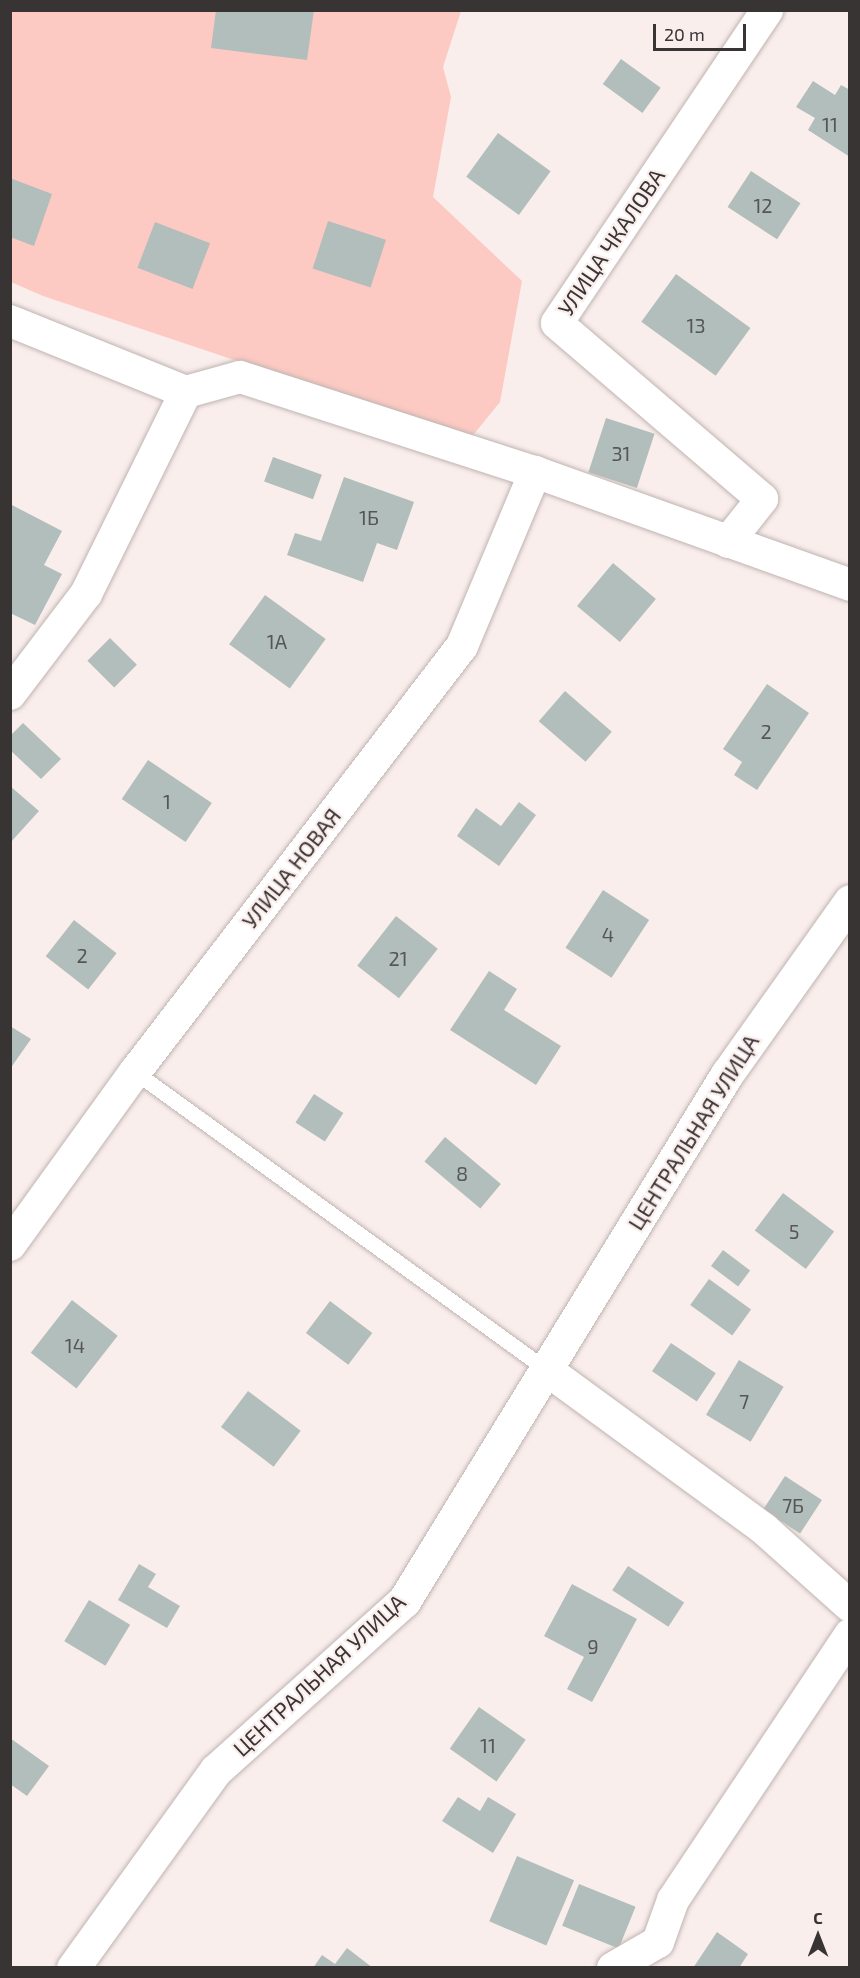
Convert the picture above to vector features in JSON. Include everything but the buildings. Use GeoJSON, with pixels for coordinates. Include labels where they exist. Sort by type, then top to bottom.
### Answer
{"type":"FeatureCollection","features":[{"type":"Feature","properties":{"kind":"street","name":"УЛИЦА ЧКАЛОВА"},"geometry":{"type":"LineString","coordinates":[[728,542],[762,499],[557,323],[767,10]]}},
{"type":"Feature","properties":{"kind":"street"},"geometry":{"type":"LineString","coordinates":[[10,321],[186,392],[240,377],[535,472],[849,585]]}},
{"type":"Feature","properties":{"kind":"street"},"geometry":{"type":"LineString","coordinates":[[10,694],[86,594],[186,392]]}},
{"type":"Feature","properties":{"kind":"street","name":"УЛИЦА НОВАЯ"},"geometry":{"type":"LineString","coordinates":[[10,1245],[135,1072],[462,646],[535,472]]}},
{"type":"Feature","properties":{"kind":"street","name":"ЦЕНТРАЛЬНАЯ УЛИЦА"},"geometry":{"type":"LineString","coordinates":[[73,1968],[216,1770],[404,1601],[726,1074],[849,901]]}},
{"type":"Feature","properties":{"kind":"street"},"geometry":{"type":"LineString","coordinates":[[547,1370],[764,1528],[849,1606]]}},
{"type":"Feature","properties":{"kind":"street"},"geometry":{"type":"LineString","coordinates":[[613,1968],[658,1942],[673,1900],[849,1635]]}},
{"type":"Feature","properties":{"kind":"lane"},"geometry":{"type":"LineString","coordinates":[[135,1072],[547,1370]]}},
{"type":"Feature","properties":{"kind":"shaded area"},"geometry":{"type":"Polygon","coordinates":[[[11,11],[461,11],[443,67],[451,97],[433,197],[522,281],[500,402],[470,439],[43,296],[11,282],[11,11]]]}}]}
